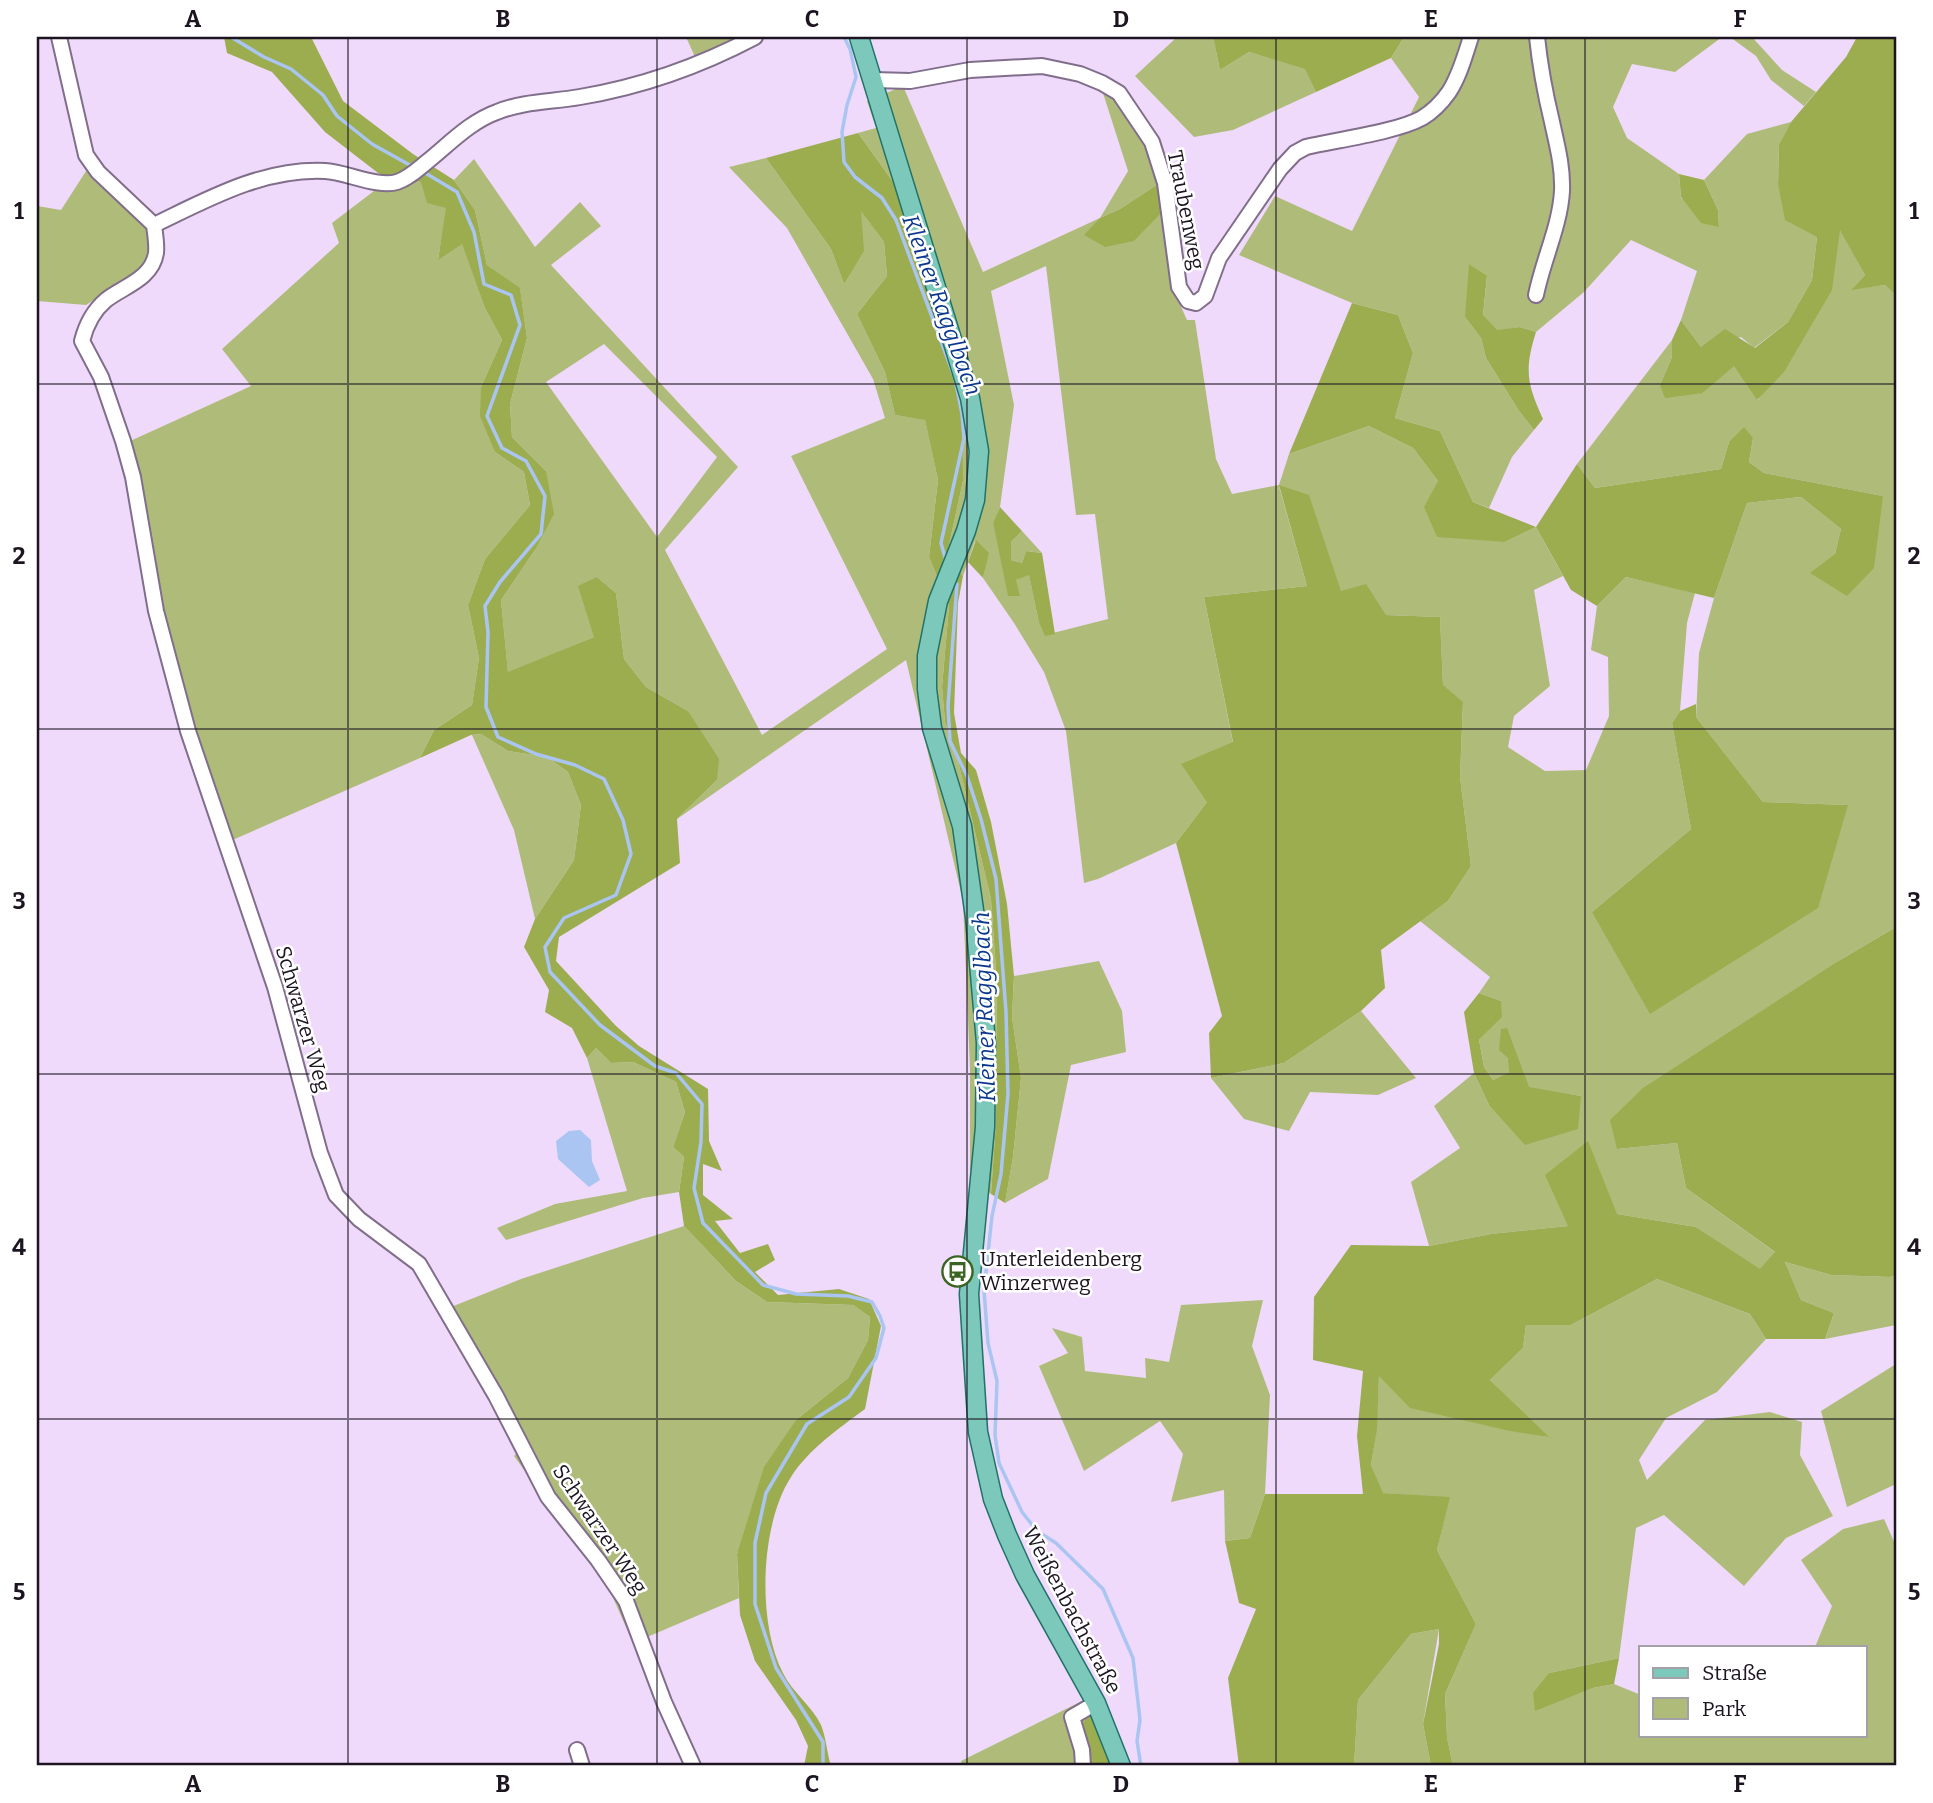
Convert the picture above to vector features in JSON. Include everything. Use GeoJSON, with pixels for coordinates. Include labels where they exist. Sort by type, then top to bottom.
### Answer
{"type":"FeatureCollection","features":[{"type":"Feature","properties":{"kind":"main road","name":"Weißenbachstraße"},"geometry":{"type":"LineString","coordinates":[[859,37],[971,398],[979,451],[975,500],[966,531],[938,601],[927,656],[932,727],[962,826],[975,917],[986,1043],[985,1127],[969,1294],[978,1432],[993,1499],[1007,1535],[1025,1575],[1097,1703],[1121,1766]]}},
{"type":"Feature","properties":{"kind":"street"},"geometry":{"type":"LineString","coordinates":[[59,37],[86,156],[98,172],[155,225],[220,192],[256,180],[306,171],[338,172],[385,184],[396,183],[410,176],[492,113],[522,104],[603,92],[664,75],[728,51],[755,37]]}},
{"type":"Feature","properties":{"kind":"street","name":"Traubenweg"},"geometry":{"type":"LineString","coordinates":[[873,79],[910,81],[970,69],[1042,66],[1080,74],[1119,93],[1152,142],[1164,183],[1179,287],[1188,301],[1196,303],[1205,296],[1219,258],[1280,169],[1295,153],[1306,146],[1396,127],[1420,119],[1439,104],[1449,90],[1459,72],[1471,37]]}},
{"type":"Feature","properties":{"kind":"street"},"geometry":{"type":"LineString","coordinates":[[1536,295],[1540,271],[1558,217],[1562,169],[1540,67],[1537,37]]}},
{"type":"Feature","properties":{"kind":"street","name":"Schwarzer Weg"},"geometry":{"type":"LineString","coordinates":[[155,225],[156,252],[153,262],[143,277],[106,300],[93,314],[82,341],[101,377],[123,441],[133,477],[156,611],[188,731],[275,987],[320,1153],[336,1195],[359,1220],[419,1264],[496,1396],[548,1497],[598,1560],[626,1601],[664,1702],[693,1766]]}},
{"type":"Feature","properties":{"kind":"street"},"geometry":{"type":"LineString","coordinates":[[1083,1766],[1082,1750],[1072,1717],[1097,1703]]}},
{"type":"Feature","properties":{"kind":"street"},"geometry":{"type":"LineString","coordinates":[[577,1750],[582,1766]]}},
{"type":"Feature","properties":{"kind":"green space"},"geometry":{"type":"Polygon","coordinates":[[[224,37],[311,37],[343,101],[413,154],[454,180],[475,210],[487,265],[520,288],[527,338],[510,404],[512,437],[546,471],[554,514],[535,550],[501,600],[508,672],[594,637],[578,586],[597,577],[616,593],[624,659],[646,687],[688,711],[719,759],[717,780],[677,819],[680,863],[559,937],[556,961],[616,1026],[639,1046],[708,1089],[709,1141],[722,1171],[703,1164],[703,1195],[733,1219],[715,1221],[740,1253],[768,1244],[775,1260],[755,1272],[778,1295],[839,1289],[869,1299],[881,1326],[865,1409],[815,1448],[798,1467],[781,1497],[768,1547],[766,1602],[775,1652],[787,1680],[821,1725],[831,1766],[804,1766],[808,1746],[796,1720],[755,1661],[740,1615],[737,1554],[764,1467],[796,1420],[848,1378],[868,1340],[870,1317],[853,1305],[767,1302],[736,1281],[684,1226],[679,1192],[684,1157],[673,1147],[685,1112],[676,1082],[633,1062],[611,1063],[596,1048],[587,1058],[572,1028],[545,1012],[549,990],[524,947],[535,919],[574,860],[581,805],[568,772],[547,757],[508,751],[481,734],[471,735],[420,758],[434,730],[472,705],[479,658],[468,605],[485,559],[530,505],[524,472],[495,452],[480,416],[481,387],[502,340],[484,306],[462,244],[438,260],[446,208],[427,203],[421,182],[391,178],[378,173],[325,132],[272,72],[227,53],[224,37]]]}},
{"type":"Feature","properties":{"kind":"green space"},"geometry":{"type":"Polygon","coordinates":[[[686,37],[743,37],[716,51],[695,57],[686,37]]]}},
{"type":"Feature","properties":{"kind":"green space"},"geometry":{"type":"Polygon","coordinates":[[[1177,37],[1213,37],[1220,70],[1249,52],[1306,69],[1316,92],[1233,130],[1194,137],[1135,76],[1177,37]]]}},
{"type":"Feature","properties":{"kind":"green space"},"geometry":{"type":"Polygon","coordinates":[[[1213,37],[1404,37],[1391,58],[1316,92],[1305,69],[1249,52],[1220,70],[1213,37]]]}},
{"type":"Feature","properties":{"kind":"green space"},"geometry":{"type":"Polygon","coordinates":[[[1404,37],[1722,37],[1675,72],[1632,64],[1613,107],[1627,138],[1679,174],[1681,198],[1719,227],[1718,210],[1704,180],[1747,134],[1791,122],[1779,146],[1778,184],[1817,237],[1812,280],[1788,322],[1754,348],[1741,337],[1701,347],[1681,320],[1697,271],[1631,240],[1584,292],[1536,332],[1520,327],[1497,331],[1483,316],[1487,276],[1465,317],[1481,338],[1486,358],[1534,430],[1512,457],[1489,508],[1473,502],[1440,431],[1395,418],[1413,353],[1398,315],[1352,303],[1239,255],[1275,196],[1352,231],[1419,97],[1391,58],[1404,37]]]}},
{"type":"Feature","properties":{"kind":"green space"},"geometry":{"type":"Polygon","coordinates":[[[1730,37],[1752,37],[1782,70],[1816,92],[1804,106],[1771,80],[1756,56],[1730,37]]]}},
{"type":"Feature","properties":{"kind":"green space"},"geometry":{"type":"Polygon","coordinates":[[[1857,37],[1896,37],[1896,296],[1885,285],[1851,290],[1865,275],[1840,230],[1832,290],[1784,372],[1757,400],[1734,366],[1703,393],[1665,398],[1660,385],[1672,357],[1672,340],[1681,320],[1701,347],[1725,329],[1755,348],[1788,322],[1812,280],[1817,237],[1785,220],[1778,184],[1779,145],[1791,122],[1846,57],[1857,37]]]}},
{"type":"Feature","properties":{"kind":"green space"},"geometry":{"type":"Polygon","coordinates":[[[903,86],[983,272],[1100,218],[1164,210],[1174,291],[1187,320],[1195,320],[1216,459],[1232,494],[1279,485],[1289,454],[1369,426],[1413,448],[1438,481],[1505,542],[1536,527],[1563,576],[1534,590],[1550,686],[1514,716],[1508,747],[1545,771],[1586,770],[1609,716],[1608,657],[1591,650],[1597,606],[1626,577],[1695,593],[1687,623],[1680,711],[1672,723],[1691,829],[1592,912],[1847,805],[1763,802],[1696,717],[1699,653],[1714,598],[1747,503],[1801,497],[1841,529],[1835,554],[1847,596],[1883,496],[1764,473],[1749,462],[1753,438],[1729,442],[1721,469],[1595,488],[1577,464],[1672,340],[1672,357],[1660,385],[1703,393],[1734,365],[1758,400],[1840,228],[1865,275],[1852,289],[1885,285],[1896,296],[1896,927],[1840,960],[1617,1149],[1677,1143],[1686,1188],[1776,1253],[1760,1270],[1696,1227],[1617,1214],[1568,1226],[1491,1234],[1429,1246],[1411,1182],[1460,1148],[1434,1106],[1474,1073],[1489,1105],[1581,1096],[1529,1088],[1509,1058],[1509,1072],[1493,1080],[1484,1067],[1479,1040],[1501,1017],[1501,1001],[1479,993],[1490,977],[1420,921],[1448,901],[1471,866],[1460,777],[1463,703],[1443,686],[1440,617],[1386,615],[1341,591],[1279,486],[1307,586],[1204,597],[1233,743],[1207,802],[1176,843],[1084,883],[1066,731],[1044,672],[983,578],[988,553],[975,541],[963,576],[947,554],[963,481],[896,186],[858,133],[876,128],[867,101],[903,86]],[[1046,266],[991,291],[1014,405],[1000,507],[993,522],[1016,580],[1029,574],[1039,623],[1045,635],[1108,619],[1095,514],[1076,515],[1046,266]]]}},
{"type":"Feature","properties":{"kind":"green space"},"geometry":{"type":"Polygon","coordinates":[[[1102,90],[1135,119],[1164,180],[1120,209],[1100,218],[1128,171],[1102,90]]]}},
{"type":"Feature","properties":{"kind":"green space"},"geometry":{"type":"Polygon","coordinates":[[[858,133],[896,186],[954,370],[962,418],[963,481],[947,554],[963,576],[958,603],[954,713],[961,753],[976,770],[991,822],[1007,904],[1014,976],[1012,1017],[1021,1078],[1005,1203],[991,1194],[996,1122],[997,985],[991,899],[959,765],[945,722],[942,687],[949,606],[929,557],[938,480],[925,420],[895,415],[885,372],[857,314],[887,276],[884,242],[861,211],[864,251],[844,284],[831,249],[766,158],[858,133]]]}},
{"type":"Feature","properties":{"kind":"green space"},"geometry":{"type":"Polygon","coordinates":[[[766,158],[831,249],[844,284],[860,209],[884,242],[887,276],[857,314],[885,372],[895,415],[925,419],[938,480],[929,557],[949,606],[942,687],[945,722],[959,765],[991,899],[997,985],[996,1122],[991,1194],[974,1181],[970,1169],[970,1067],[963,901],[906,660],[677,819],[717,780],[688,711],[646,687],[624,659],[616,593],[597,577],[594,637],[508,673],[501,600],[535,550],[546,471],[512,437],[510,404],[527,338],[520,289],[487,265],[475,210],[454,180],[474,159],[535,247],[580,202],[601,226],[551,265],[738,467],[665,550],[762,735],[887,649],[791,456],[885,418],[873,379],[787,228],[729,167],[766,158]],[[604,344],[546,382],[657,537],[717,457],[604,344]]]}},
{"type":"Feature","properties":{"kind":"green space"},"geometry":{"type":"Polygon","coordinates":[[[88,168],[146,225],[151,252],[144,267],[86,305],[37,301],[37,206],[61,210],[88,168]]]}},
{"type":"Feature","properties":{"kind":"green space"},"geometry":{"type":"Polygon","coordinates":[[[1679,174],[1704,180],[1718,210],[1719,227],[1701,223],[1681,197],[1679,174]]]}},
{"type":"Feature","properties":{"kind":"green space"},"geometry":{"type":"Polygon","coordinates":[[[391,178],[421,182],[447,208],[438,259],[462,243],[484,306],[502,340],[481,387],[495,452],[524,472],[530,505],[485,559],[468,605],[479,658],[472,705],[434,730],[420,758],[221,845],[149,617],[128,442],[251,386],[222,349],[339,243],[332,223],[391,178]]]}},
{"type":"Feature","properties":{"kind":"green space"},"geometry":{"type":"Polygon","coordinates":[[[1164,180],[1164,210],[1134,241],[1105,247],[1084,235],[1100,218],[1120,209],[1164,180]]]}},
{"type":"Feature","properties":{"kind":"green space"},"geometry":{"type":"Polygon","coordinates":[[[1469,264],[1487,276],[1483,315],[1497,330],[1520,327],[1536,332],[1529,377],[1533,396],[1543,419],[1534,430],[1486,358],[1481,338],[1465,317],[1469,264]]]}},
{"type":"Feature","properties":{"kind":"green space"},"geometry":{"type":"Polygon","coordinates":[[[1352,303],[1398,315],[1413,353],[1395,418],[1440,431],[1473,502],[1536,527],[1505,542],[1437,537],[1424,507],[1438,481],[1413,448],[1369,426],[1289,454],[1352,303]]]}},
{"type":"Feature","properties":{"kind":"green space"},"geometry":{"type":"Polygon","coordinates":[[[1744,427],[1753,438],[1749,462],[1764,473],[1883,496],[1874,568],[1847,596],[1810,573],[1835,554],[1841,529],[1801,497],[1747,503],[1714,598],[1626,577],[1597,606],[1571,590],[1536,527],[1577,464],[1595,488],[1721,469],[1729,442],[1744,427]]]}},
{"type":"Feature","properties":{"kind":"green space"},"geometry":{"type":"Polygon","coordinates":[[[1279,485],[1309,495],[1341,591],[1366,584],[1386,615],[1440,617],[1443,685],[1463,702],[1460,777],[1471,866],[1448,901],[1381,950],[1385,988],[1361,1011],[1284,1063],[1211,1078],[1209,1033],[1222,1016],[1176,843],[1207,802],[1181,764],[1233,742],[1204,597],[1307,586],[1279,485]]]}},
{"type":"Feature","properties":{"kind":"green space"},"geometry":{"type":"Polygon","coordinates":[[[1000,507],[1022,531],[1011,542],[1011,560],[1022,563],[1026,551],[1042,553],[1055,634],[1045,636],[1039,623],[1029,575],[1016,580],[1020,596],[1008,596],[993,522],[1000,507]]]}},
{"type":"Feature","properties":{"kind":"green space"},"geometry":{"type":"Polygon","coordinates":[[[1022,531],[1042,553],[1026,551],[1022,563],[1011,560],[1011,542],[1022,531]]]}},
{"type":"Feature","properties":{"kind":"green space"},"geometry":{"type":"Polygon","coordinates":[[[976,540],[989,553],[983,578],[968,562],[976,540]]]}},
{"type":"Feature","properties":{"kind":"green space"},"geometry":{"type":"Polygon","coordinates":[[[1696,704],[1696,717],[1763,802],[1848,805],[1818,908],[1650,1014],[1592,912],[1691,829],[1672,723],[1680,711],[1696,704]]]}},
{"type":"Feature","properties":{"kind":"green space"},"geometry":{"type":"Polygon","coordinates":[[[481,734],[508,751],[547,757],[568,772],[581,805],[574,860],[535,919],[514,830],[472,735],[481,734]]]}},
{"type":"Feature","properties":{"kind":"green space"},"geometry":{"type":"Polygon","coordinates":[[[1896,927],[1896,1275],[1831,1275],[1785,1262],[1801,1300],[1834,1313],[1825,1339],[1766,1339],[1750,1314],[1657,1279],[1571,1325],[1526,1325],[1523,1348],[1490,1380],[1549,1437],[1410,1408],[1379,1376],[1377,1429],[1371,1465],[1383,1493],[1450,1497],[1437,1550],[1476,1624],[1445,1694],[1447,1737],[1453,1766],[1431,1766],[1423,1724],[1439,1644],[1439,1629],[1411,1634],[1358,1700],[1354,1766],[1239,1766],[1228,1678],[1256,1609],[1239,1603],[1225,1541],[1250,1538],[1265,1494],[1363,1494],[1357,1436],[1363,1371],[1313,1360],[1314,1297],[1351,1245],[1429,1246],[1491,1234],[1568,1226],[1545,1175],[1588,1141],[1617,1214],[1696,1227],[1760,1269],[1775,1252],[1686,1188],[1677,1143],[1617,1149],[1610,1120],[1643,1088],[1840,960],[1896,927]]]}},
{"type":"Feature","properties":{"kind":"green space"},"geometry":{"type":"Polygon","coordinates":[[[1099,961],[1122,1011],[1126,1052],[1071,1065],[1048,1179],[1005,1203],[1021,1078],[1012,1017],[1014,976],[1099,961]]]}},
{"type":"Feature","properties":{"kind":"green space"},"geometry":{"type":"Polygon","coordinates":[[[1479,993],[1501,1001],[1502,1017],[1479,1040],[1484,1067],[1493,1080],[1509,1072],[1508,1058],[1499,1050],[1501,1029],[1507,1028],[1529,1087],[1581,1096],[1578,1129],[1525,1145],[1489,1105],[1474,1073],[1464,1012],[1479,993]]]}},
{"type":"Feature","properties":{"kind":"green space"},"geometry":{"type":"Polygon","coordinates":[[[1361,1011],[1416,1078],[1378,1095],[1310,1092],[1289,1131],[1244,1119],[1211,1078],[1284,1063],[1361,1011]]]}},
{"type":"Feature","properties":{"kind":"green space"},"geometry":{"type":"Polygon","coordinates":[[[596,1048],[611,1063],[633,1062],[676,1082],[685,1112],[673,1147],[684,1157],[679,1192],[643,1198],[506,1240],[497,1228],[555,1204],[627,1191],[587,1058],[596,1048]]]}},
{"type":"Feature","properties":{"kind":"green space"},"geometry":{"type":"Polygon","coordinates":[[[684,1226],[736,1281],[767,1302],[853,1305],[870,1317],[868,1340],[848,1378],[796,1420],[737,1554],[739,1598],[633,1643],[607,1584],[514,1456],[526,1443],[451,1307],[521,1279],[684,1226]]]}},
{"type":"Feature","properties":{"kind":"green space"},"geometry":{"type":"Polygon","coordinates":[[[1785,1262],[1831,1275],[1896,1275],[1896,1325],[1825,1339],[1834,1313],[1801,1300],[1785,1262]]]}},
{"type":"Feature","properties":{"kind":"green space"},"geometry":{"type":"Polygon","coordinates":[[[1657,1279],[1750,1314],[1766,1339],[1717,1392],[1666,1418],[1639,1460],[1647,1480],[1705,1420],[1770,1412],[1802,1422],[1800,1455],[1833,1516],[1786,1538],[1744,1586],[1664,1515],[1636,1528],[1619,1658],[1549,1673],[1535,1710],[1593,1688],[1614,1684],[1639,1694],[1639,1736],[1867,1736],[1867,1646],[1815,1646],[1832,1606],[1801,1560],[1843,1529],[1884,1519],[1896,1546],[1896,1766],[1453,1766],[1447,1737],[1445,1694],[1476,1624],[1437,1550],[1449,1498],[1382,1493],[1371,1465],[1376,1433],[1379,1375],[1547,1437],[1490,1380],[1523,1348],[1526,1325],[1571,1325],[1657,1279]]]}},
{"type":"Feature","properties":{"kind":"green space"},"geometry":{"type":"Polygon","coordinates":[[[1263,1300],[1252,1346],[1270,1395],[1265,1494],[1250,1538],[1225,1541],[1224,1490],[1171,1502],[1183,1454],[1160,1421],[1084,1471],[1039,1366],[1068,1353],[1052,1328],[1082,1337],[1085,1371],[1146,1378],[1145,1358],[1169,1362],[1181,1305],[1263,1300]]]}},
{"type":"Feature","properties":{"kind":"green space"},"geometry":{"type":"Polygon","coordinates":[[[1896,1364],[1896,1484],[1847,1507],[1821,1411],[1896,1364]]]}},
{"type":"Feature","properties":{"kind":"green space"},"geometry":{"type":"Polygon","coordinates":[[[1439,1629],[1423,1724],[1431,1766],[1354,1766],[1358,1700],[1411,1634],[1439,1629]]]}},
{"type":"Feature","properties":{"kind":"green space"},"geometry":{"type":"Polygon","coordinates":[[[1619,1658],[1614,1684],[1593,1688],[1535,1711],[1533,1693],[1549,1673],[1619,1658]]]}},
{"type":"Feature","properties":{"kind":"green space"},"geometry":{"type":"Polygon","coordinates":[[[1088,1698],[1094,1711],[1088,1766],[962,1766],[961,1761],[1088,1698]]]}},
{"type":"Feature","properties":{"kind":"green space"},"geometry":{"type":"Polygon","coordinates":[[[1094,1711],[1118,1766],[1088,1766],[1078,1728],[1094,1711]]]}},
{"type":"Feature","properties":{"kind":"water"},"geometry":{"type":"Polygon","coordinates":[[[580,1130],[591,1140],[592,1161],[600,1180],[589,1187],[558,1159],[556,1141],[569,1131],[580,1130]]]}},
{"type":"Feature","properties":{"kind":"waterway"},"geometry":{"type":"LineString","coordinates":[[231,37],[264,57],[291,69],[323,95],[337,116],[372,144],[415,168]]}},
{"type":"Feature","properties":{"kind":"waterway","name":"Kleiner Ragglbach"},"geometry":{"type":"LineString","coordinates":[[844,37],[850,49],[856,77],[842,132],[844,162],[855,177],[882,198],[896,220],[955,379],[962,414],[964,438],[941,543],[946,561]]}},
{"type":"Feature","properties":{"kind":"waterway"},"geometry":{"type":"LineString","coordinates":[[422,171],[457,192],[474,232],[484,284],[511,295],[520,325],[487,416],[502,448],[526,461],[545,496],[541,534],[500,582],[485,606],[488,632],[486,707],[498,737],[536,754],[575,765],[604,779],[623,820],[631,854],[616,895],[564,918],[545,947],[550,972],[600,1025],[655,1066],[676,1073],[702,1104],[701,1142],[694,1188],[703,1223],[763,1285],[796,1294],[848,1296],[872,1302],[884,1328],[876,1358],[849,1397],[807,1424],[766,1493],[755,1543],[755,1604],[776,1668],[823,1742],[823,1766]]}},
{"type":"Feature","properties":{"kind":"waterway","name":"Kleiner Ragglbach"},"geometry":{"type":"LineString","coordinates":[[957,584],[948,706],[950,741],[967,776],[996,879],[1006,1012],[1008,1094],[1001,1174],[992,1216],[984,1290],[988,1343],[997,1381],[995,1435],[999,1463],[1022,1512],[1037,1531],[1056,1543],[1103,1589],[1133,1658],[1140,1720],[1137,1741],[1141,1766]]}},
{"type":"Feature","properties":{"kind":"place","name":"Unterleidenberg Winzerweg"},"geometry":{"type":"Point","coordinates":[957,1271]}}]}
